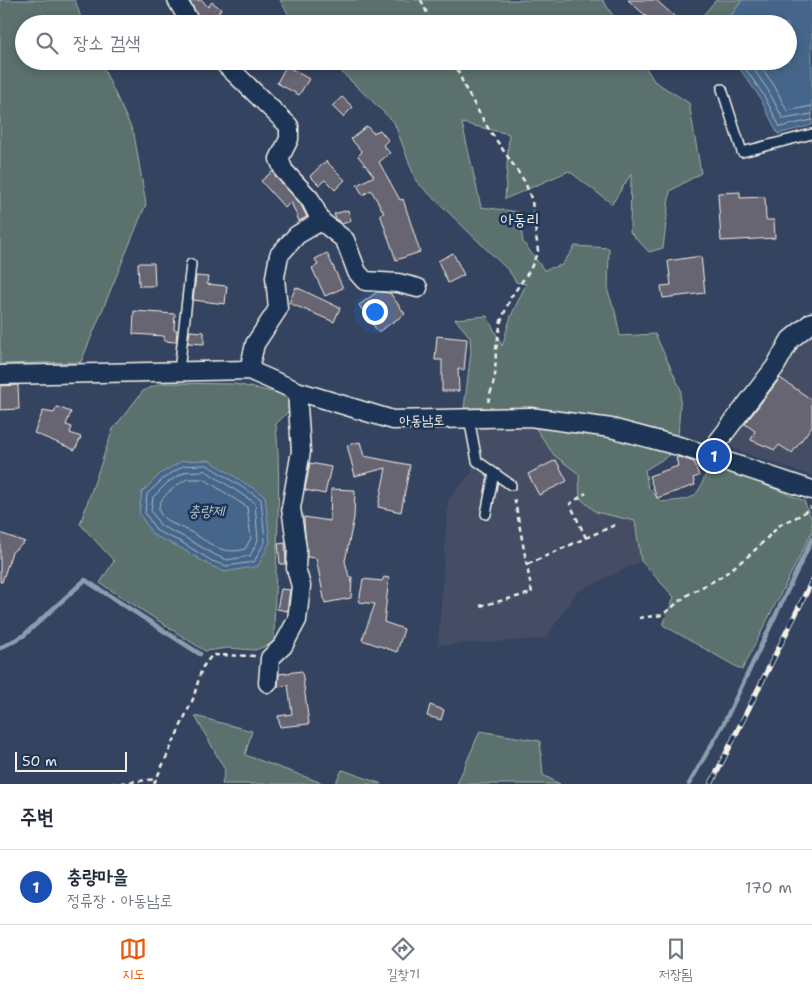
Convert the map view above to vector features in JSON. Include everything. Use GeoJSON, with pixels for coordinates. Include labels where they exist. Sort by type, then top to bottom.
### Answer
{"type":"FeatureCollection","features":[{"type":"Feature","properties":{"kind":"street"},"geometry":{"type":"LineString","coordinates":[[177,0],[186,15]]}},
{"type":"Feature","properties":{"kind":"street"},"geometry":{"type":"LineString","coordinates":[[231,70],[289,126],[289,139],[279,159],[284,170],[310,199],[321,221],[345,240],[357,272],[365,281],[398,282],[418,288]]}},
{"type":"Feature","properties":{"kind":"street"},"geometry":{"type":"LineString","coordinates":[[249,370],[254,344],[278,309],[275,277],[279,255],[297,235],[321,221]]}},
{"type":"Feature","properties":{"kind":"street"},"geometry":{"type":"LineString","coordinates":[[707,456],[775,366],[790,340],[812,322]]}},
{"type":"Feature","properties":{"kind":"street","name":"아동남로"},"geometry":{"type":"LineString","coordinates":[[0,375],[249,370],[297,391],[393,420],[530,417],[611,428],[686,448],[812,490]]}},
{"type":"Feature","properties":{"kind":"street"},"geometry":{"type":"LineString","coordinates":[[268,683],[270,658],[283,646],[297,620],[301,586],[296,568],[297,549],[291,508],[301,451],[297,391]]}},
{"type":"Feature","properties":{"kind":"lane"},"geometry":{"type":"LineString","coordinates":[[722,89],[742,152],[812,134]]}},
{"type":"Feature","properties":{"kind":"lane"},"geometry":{"type":"LineString","coordinates":[[179,371],[191,264]]}},
{"type":"Feature","properties":{"kind":"lane"},"geometry":{"type":"LineString","coordinates":[[473,418],[477,461],[511,485]]}},
{"type":"Feature","properties":{"kind":"lane"},"geometry":{"type":"LineString","coordinates":[[486,514],[494,473]]}},
{"type":"Feature","properties":{"kind":"path"},"geometry":{"type":"LineString","coordinates":[[421,0],[428,15]]}},
{"type":"Feature","properties":{"kind":"path"},"geometry":{"type":"LineString","coordinates":[[458,70],[465,88],[488,128],[526,182],[532,201],[538,251],[530,270],[511,297],[501,321],[496,349],[493,390],[486,408],[473,418]]}},
{"type":"Feature","properties":{"kind":"path"},"geometry":{"type":"LineString","coordinates":[[480,606],[532,592],[511,485]]}},
{"type":"Feature","properties":{"kind":"path"},"geometry":{"type":"LineString","coordinates":[[586,493],[570,504],[586,538]]}},
{"type":"Feature","properties":{"kind":"path"},"geometry":{"type":"LineString","coordinates":[[639,618],[662,615],[689,594],[721,577],[752,553],[780,524],[801,515],[812,506]]}},
{"type":"Feature","properties":{"kind":"path"},"geometry":{"type":"LineString","coordinates":[[528,564],[617,524]]}},
{"type":"Feature","properties":{"kind":"path"},"geometry":{"type":"LineString","coordinates":[[154,784],[193,699],[202,668],[212,655],[270,658]]}},
{"type":"Feature","properties":{"kind":"path"},"geometry":{"type":"LineString","coordinates":[[112,784],[157,779]]}},
{"type":"Feature","properties":{"kind":"shaded area"},"geometry":{"type":"Polygon","coordinates":[[[812,334],[812,476],[722,445],[799,343],[812,334]]]}},
{"type":"Feature","properties":{"kind":"shaded area"},"geometry":{"type":"Polygon","coordinates":[[[464,426],[535,427],[554,455],[579,474],[581,498],[596,512],[635,521],[641,561],[577,592],[545,639],[438,645],[448,500],[472,472],[464,426]]]}},
{"type":"Feature","properties":{"kind":"green space"},"geometry":{"type":"Polygon","coordinates":[[[0,0],[75,0],[80,15],[15,15],[15,70],[104,70],[134,134],[146,204],[81,362],[0,364],[0,0]]]}},
{"type":"Feature","properties":{"kind":"green space"},"geometry":{"type":"Polygon","coordinates":[[[280,0],[603,0],[612,15],[289,15],[280,0]]]}},
{"type":"Feature","properties":{"kind":"green space"},"geometry":{"type":"Polygon","coordinates":[[[716,0],[742,0],[732,15],[703,15],[716,0]]]}},
{"type":"Feature","properties":{"kind":"green space"},"geometry":{"type":"Polygon","coordinates":[[[339,70],[647,70],[654,81],[689,103],[701,173],[670,191],[663,248],[649,252],[630,232],[631,174],[612,204],[569,171],[505,199],[509,134],[462,123],[481,207],[519,212],[523,242],[544,270],[562,265],[575,246],[609,248],[608,292],[615,311],[620,336],[655,334],[681,390],[678,437],[572,415],[491,408],[464,408],[471,352],[470,337],[455,319],[487,316],[502,346],[511,316],[526,284],[516,282],[509,271],[416,181],[394,122],[339,70]]]}},
{"type":"Feature","properties":{"kind":"green space"},"geometry":{"type":"Polygon","coordinates":[[[161,383],[235,384],[302,398],[276,424],[279,478],[274,643],[255,650],[228,648],[205,651],[100,583],[114,561],[80,524],[113,429],[143,391],[161,383]]]}},
{"type":"Feature","properties":{"kind":"green space"},"geometry":{"type":"Polygon","coordinates":[[[556,424],[678,450],[645,470],[648,487],[661,502],[692,497],[700,488],[707,470],[718,465],[804,501],[812,520],[812,532],[742,670],[663,625],[674,597],[641,561],[635,521],[596,512],[580,498],[579,474],[554,455],[535,427],[556,424]]]}},
{"type":"Feature","properties":{"kind":"green space"},"geometry":{"type":"Polygon","coordinates":[[[195,716],[252,731],[245,755],[325,784],[222,784],[225,770],[195,716]]]}},
{"type":"Feature","properties":{"kind":"green space"},"geometry":{"type":"Polygon","coordinates":[[[480,731],[540,741],[543,775],[560,784],[457,784],[480,731]]]}},
{"type":"Feature","properties":{"kind":"green space"},"geometry":{"type":"Polygon","coordinates":[[[343,770],[382,784],[335,784],[343,770]]]}},
{"type":"Feature","properties":{"kind":"water"},"geometry":{"type":"Polygon","coordinates":[[[742,0],[812,0],[812,125],[778,134],[759,96],[740,70],[797,70],[797,15],[732,15],[742,0]]]}},
{"type":"Feature","properties":{"kind":"water","name":"충량제"},"geometry":{"type":"Polygon","coordinates":[[[209,460],[265,496],[270,542],[258,566],[225,572],[209,565],[179,547],[153,535],[139,513],[142,492],[160,474],[182,461],[209,460]]]}},
{"type":"Feature","properties":{"kind":"building"},"geometry":{"type":"Polygon","coordinates":[[[189,0],[202,0],[208,7],[212,2],[221,9],[217,15],[198,15],[189,0]]]}},
{"type":"Feature","properties":{"kind":"building"},"geometry":{"type":"Polygon","coordinates":[[[628,0],[656,0],[673,15],[645,15],[628,0]]]}},
{"type":"Feature","properties":{"kind":"building"},"geometry":{"type":"Polygon","coordinates":[[[284,70],[293,70],[309,79],[299,95],[277,83],[284,70]]]}},
{"type":"Feature","properties":{"kind":"building"},"geometry":{"type":"Polygon","coordinates":[[[342,97],[353,107],[343,117],[332,106],[342,97]]]}},
{"type":"Feature","properties":{"kind":"building"},"geometry":{"type":"Polygon","coordinates":[[[367,126],[373,133],[380,130],[388,140],[383,145],[390,153],[379,162],[400,200],[403,199],[420,252],[396,260],[380,214],[384,213],[371,190],[363,195],[357,185],[374,176],[358,156],[362,152],[351,139],[367,126]]]}},
{"type":"Feature","properties":{"kind":"building"},"geometry":{"type":"Polygon","coordinates":[[[326,161],[345,180],[335,190],[325,180],[319,185],[310,176],[326,161]]]}},
{"type":"Feature","properties":{"kind":"building"},"geometry":{"type":"Polygon","coordinates":[[[273,171],[301,205],[307,217],[299,221],[291,202],[285,208],[261,181],[273,171]]]}},
{"type":"Feature","properties":{"kind":"building"},"geometry":{"type":"Polygon","coordinates":[[[740,192],[740,198],[765,197],[766,220],[774,220],[775,238],[721,241],[718,193],[740,192]]]}},
{"type":"Feature","properties":{"kind":"building"},"geometry":{"type":"Polygon","coordinates":[[[348,210],[351,221],[342,224],[336,219],[334,214],[348,210]]]}},
{"type":"Feature","properties":{"kind":"building"},"geometry":{"type":"Polygon","coordinates":[[[327,253],[343,288],[325,296],[312,268],[318,265],[315,259],[327,253]]]}},
{"type":"Feature","properties":{"kind":"building"},"geometry":{"type":"Polygon","coordinates":[[[453,253],[464,275],[448,283],[438,261],[453,253]]]}},
{"type":"Feature","properties":{"kind":"building"},"geometry":{"type":"Polygon","coordinates":[[[701,256],[705,293],[663,298],[661,286],[671,285],[668,261],[701,256]]]}},
{"type":"Feature","properties":{"kind":"building"},"geometry":{"type":"Polygon","coordinates":[[[138,263],[154,263],[155,286],[139,286],[138,263]]]}},
{"type":"Feature","properties":{"kind":"building"},"geometry":{"type":"Polygon","coordinates":[[[196,276],[208,277],[207,284],[227,286],[225,304],[193,300],[196,276]]]}},
{"type":"Feature","properties":{"kind":"building"},"geometry":{"type":"Polygon","coordinates":[[[296,287],[340,308],[334,322],[289,303],[296,287]]]}},
{"type":"Feature","properties":{"kind":"building"},"geometry":{"type":"Polygon","coordinates":[[[377,292],[390,293],[405,314],[378,332],[359,305],[377,292]]]}},
{"type":"Feature","properties":{"kind":"building"},"geometry":{"type":"Polygon","coordinates":[[[134,311],[175,314],[174,330],[177,330],[176,342],[164,341],[164,336],[133,334],[134,311]]]}},
{"type":"Feature","properties":{"kind":"building"},"geometry":{"type":"Polygon","coordinates":[[[190,331],[204,332],[204,344],[188,343],[190,331]]]}},
{"type":"Feature","properties":{"kind":"building"},"geometry":{"type":"Polygon","coordinates":[[[437,336],[467,339],[464,370],[458,369],[459,391],[442,391],[442,360],[435,360],[437,336]]]}},
{"type":"Feature","properties":{"kind":"building"},"geometry":{"type":"Polygon","coordinates":[[[780,378],[812,400],[812,426],[792,453],[779,445],[775,450],[751,440],[755,431],[745,424],[780,378]]]}},
{"type":"Feature","properties":{"kind":"building"},"geometry":{"type":"Polygon","coordinates":[[[18,385],[19,409],[0,410],[0,386],[18,385]]]}},
{"type":"Feature","properties":{"kind":"building"},"geometry":{"type":"Polygon","coordinates":[[[57,407],[71,412],[66,425],[72,427],[70,433],[81,437],[75,450],[34,433],[43,411],[54,413],[57,407]]]}},
{"type":"Feature","properties":{"kind":"building"},"geometry":{"type":"Polygon","coordinates":[[[360,442],[364,456],[410,465],[401,512],[378,507],[386,468],[355,476],[347,445],[360,442]]]}},
{"type":"Feature","properties":{"kind":"building"},"geometry":{"type":"Polygon","coordinates":[[[679,457],[694,462],[699,476],[693,478],[695,485],[657,498],[649,476],[678,466],[676,458],[679,457]]]}},
{"type":"Feature","properties":{"kind":"building"},"geometry":{"type":"Polygon","coordinates":[[[556,460],[567,481],[539,495],[528,474],[556,460]]]}},
{"type":"Feature","properties":{"kind":"building"},"geometry":{"type":"Polygon","coordinates":[[[310,463],[331,467],[325,494],[305,490],[310,463]]]}},
{"type":"Feature","properties":{"kind":"building"},"geometry":{"type":"Polygon","coordinates":[[[331,489],[355,490],[354,518],[345,561],[349,577],[352,577],[351,598],[325,603],[316,558],[307,557],[304,517],[330,521],[331,489]]]}},
{"type":"Feature","properties":{"kind":"building"},"geometry":{"type":"Polygon","coordinates":[[[0,533],[25,542],[12,552],[2,582],[0,582],[0,533]]]}},
{"type":"Feature","properties":{"kind":"building"},"geometry":{"type":"Polygon","coordinates":[[[285,543],[286,564],[280,564],[278,544],[285,543]]]}},
{"type":"Feature","properties":{"kind":"building"},"geometry":{"type":"Polygon","coordinates":[[[384,577],[389,578],[384,622],[404,629],[397,652],[362,640],[375,604],[359,602],[363,579],[382,581],[384,577]]]}},
{"type":"Feature","properties":{"kind":"building"},"geometry":{"type":"Polygon","coordinates":[[[281,589],[290,590],[287,611],[277,609],[281,589]]]}},
{"type":"Feature","properties":{"kind":"building"},"geometry":{"type":"Polygon","coordinates":[[[302,671],[309,724],[280,727],[278,716],[292,714],[288,685],[278,687],[279,674],[302,671]]]}},
{"type":"Feature","properties":{"kind":"building"},"geometry":{"type":"Polygon","coordinates":[[[430,705],[444,710],[441,720],[427,716],[430,705]]]}},
{"type":"Feature","properties":{"kind":"waterway"},"geometry":{"type":"LineString","coordinates":[[689,784],[724,723],[812,539]]}},
{"type":"Feature","properties":{"kind":"waterway"},"geometry":{"type":"LineString","coordinates":[[0,648],[23,636],[85,580],[200,654]]}},
{"type":"Feature","properties":{"kind":"railway"},"geometry":{"type":"LineString","coordinates":[[711,784],[812,581]]}},
{"type":"Feature","properties":{"kind":"place","name":"충량마을"},"geometry":{"type":"Point","coordinates":[714,456]}},
{"type":"Feature","properties":{"kind":"district","name":"아동리"},"geometry":{"type":"Point","coordinates":[520,219]}}]}
